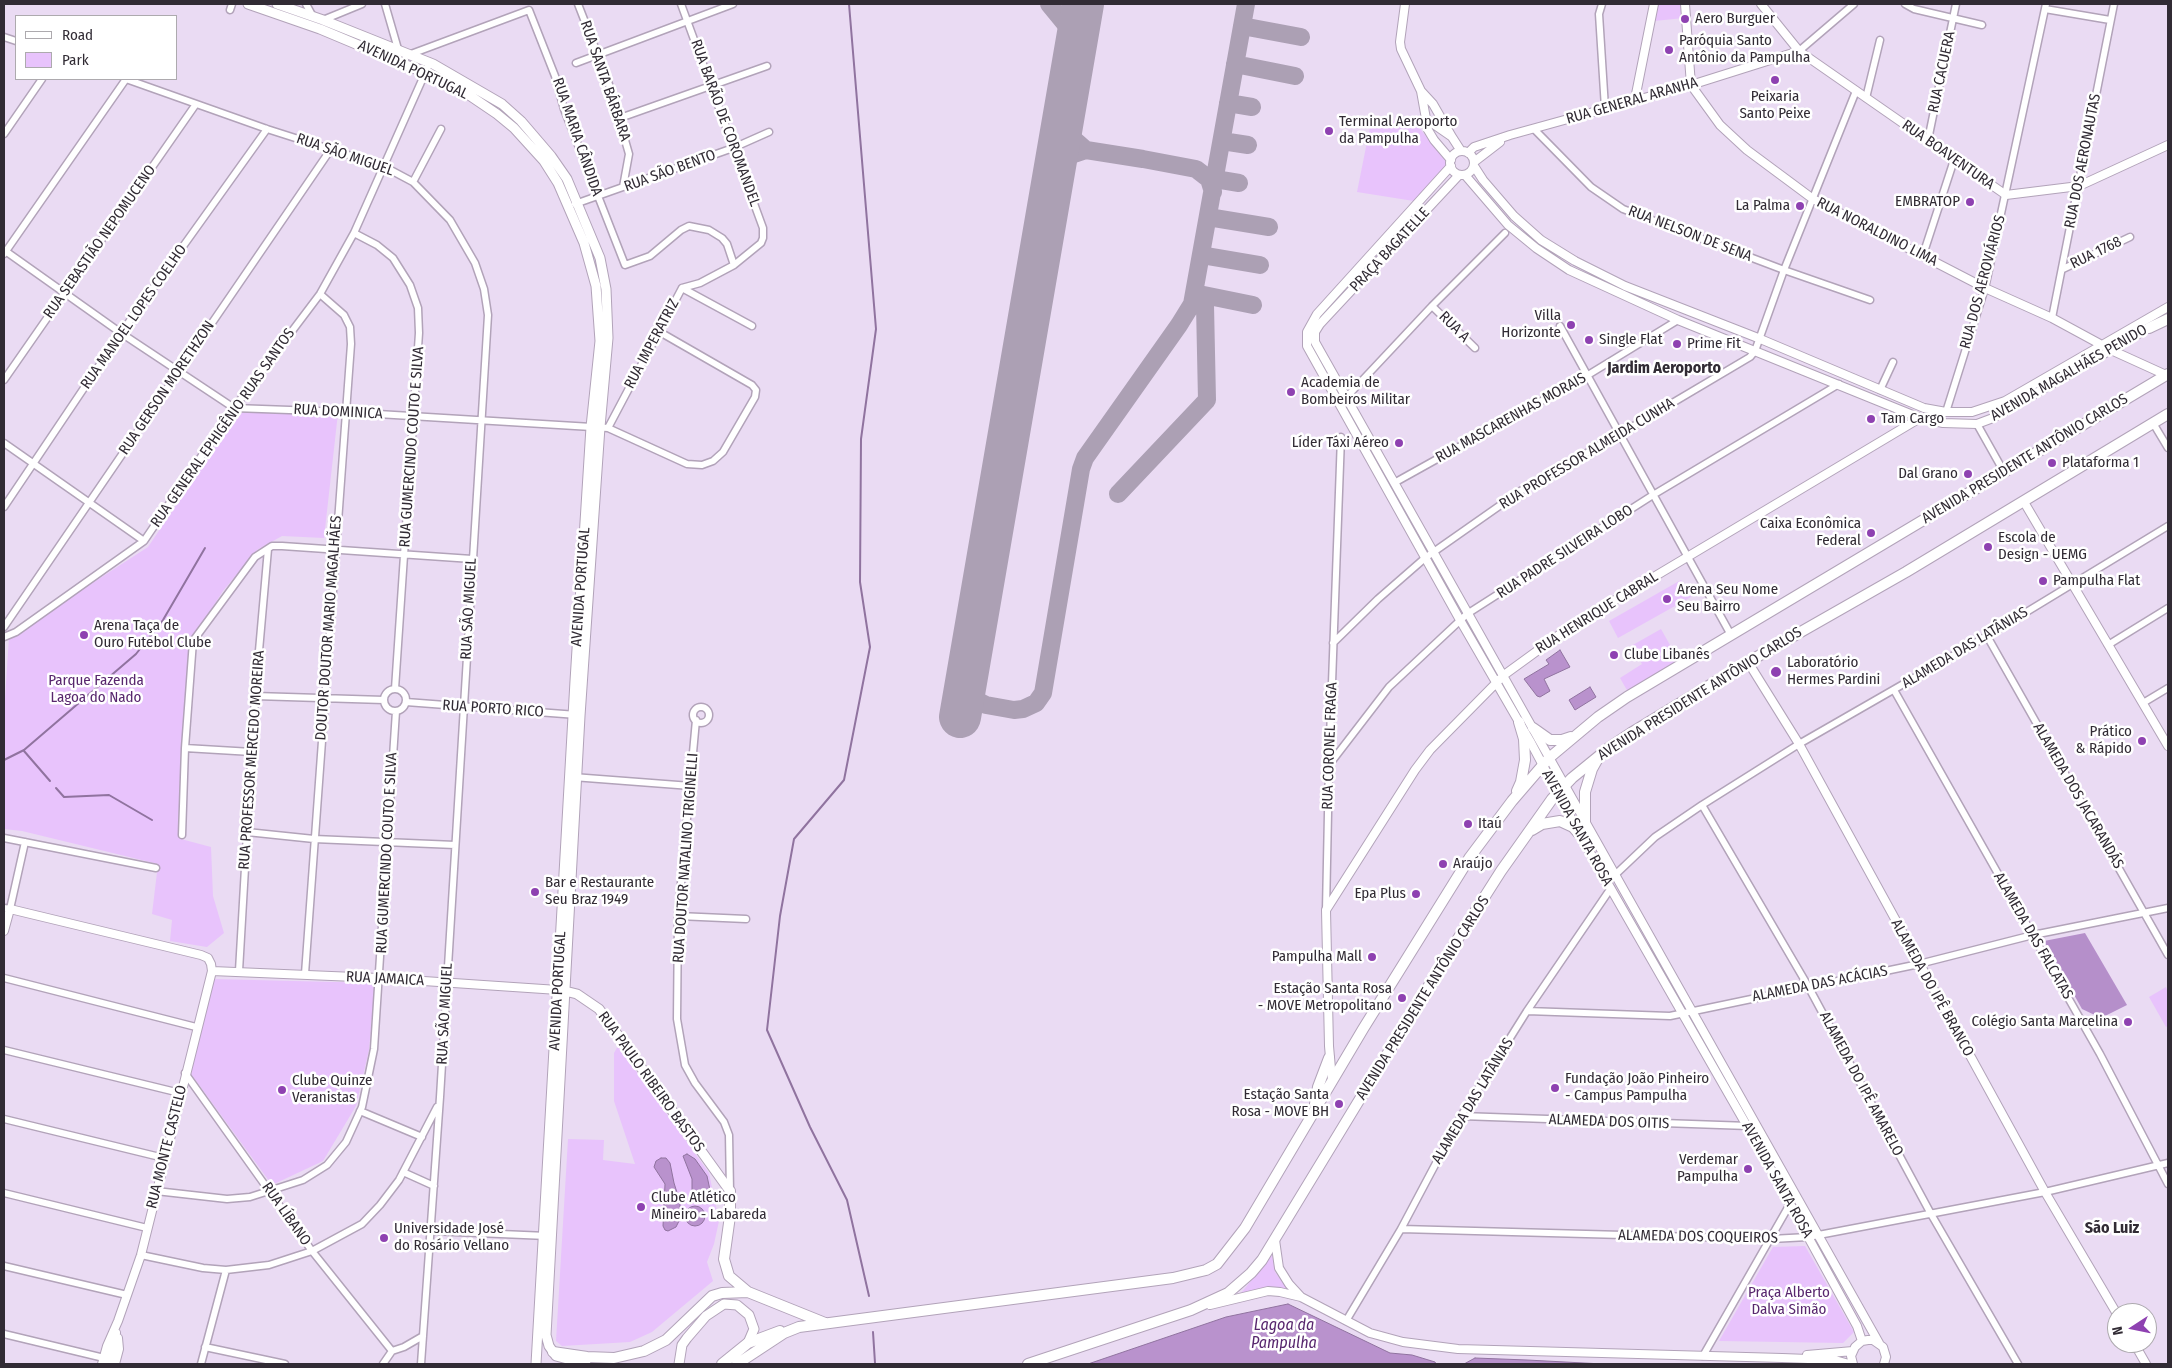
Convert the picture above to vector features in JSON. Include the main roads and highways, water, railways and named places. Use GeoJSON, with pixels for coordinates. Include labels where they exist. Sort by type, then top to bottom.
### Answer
{"type":"FeatureCollection","features":[{"type":"Feature","properties":{"kind":"highway"},"geometry":{"type":"LineString","coordinates":[[2148,328],[2168,317]]}},
{"type":"Feature","properties":{"kind":"highway","name":"AVENIDA PRESIDENTE ANTÔNIO CARLOS"},"geometry":{"type":"LineString","coordinates":[[799,1327],[1187,1275],[1206,1270],[1217,1264],[1245,1228],[1344,1060],[1470,857],[1512,801],[1546,761],[1576,735],[1627,697],[2167,374]]}},
{"type":"Feature","properties":{"kind":"highway","name":"AVENIDA PRESIDENTE ANTÔNIO CARLOS"},"geometry":{"type":"LineString","coordinates":[[1028,1364],[1191,1310],[1228,1293],[1240,1284],[1262,1260],[1445,959],[1501,871],[1561,789],[1599,755],[1631,733],[1748,662],[1906,572],[2168,414]]}},
{"type":"Feature","properties":{"kind":"highway"},"geometry":{"type":"LineString","coordinates":[[1512,801],[1521,782],[1525,760],[1524,739],[1519,722]]}},
{"type":"Feature","properties":{"kind":"highway"},"geometry":{"type":"LineString","coordinates":[[1533,728],[1550,740],[1562,740],[1576,735]]}},
{"type":"Feature","properties":{"kind":"highway"},"geometry":{"type":"LineString","coordinates":[[1585,822],[1585,792],[1592,769],[1599,755]]}},
{"type":"Feature","properties":{"kind":"highway"},"geometry":{"type":"LineString","coordinates":[[1529,832],[1542,824],[1560,822],[1574,827],[1580,835]]}},
{"type":"Feature","properties":{"kind":"highway"},"geometry":{"type":"LineString","coordinates":[[1314,1112],[1318,1087],[1329,1056]]}},
{"type":"Feature","properties":{"kind":"highway"},"geometry":{"type":"LineString","coordinates":[[730,1191],[730,1216],[724,1258],[729,1276],[748,1292],[826,1323]]}},
{"type":"Feature","properties":{"kind":"highway"},"geometry":{"type":"LineString","coordinates":[[553,1352],[587,1357],[614,1358],[637,1353],[666,1340],[712,1296],[722,1293],[748,1292]]}},
{"type":"Feature","properties":{"kind":"highway"},"geometry":{"type":"LineString","coordinates":[[722,1364],[748,1343],[774,1332],[799,1327]]}},
{"type":"Feature","properties":{"kind":"highway"},"geometry":{"type":"LineString","coordinates":[[738,1364],[784,1333],[799,1327]]}},
{"type":"Feature","properties":{"kind":"main road","name":"AVENIDA PORTUGAL"},"geometry":{"type":"LineString","coordinates":[[248,4],[320,29],[358,49],[425,73],[466,93],[514,128],[544,162],[574,205]]}},
{"type":"Feature","properties":{"kind":"main road","name":"AVENIDA PORTUGAL"},"geometry":{"type":"LineString","coordinates":[[277,4],[430,62],[502,104],[521,121],[551,156],[567,179],[596,286],[600,341],[600,427],[577,715],[548,1236],[536,1364]]}},
{"type":"Feature","properties":{"kind":"main road","name":"RUA PAULO RIBEIRO BASTOS"},"geometry":{"type":"LineString","coordinates":[[562,990],[588,1000],[598,1009],[730,1191]]}},
{"type":"Feature","properties":{"kind":"main road","name":"AVENIDA PORTUGAL"},"geometry":{"type":"LineString","coordinates":[[548,1236],[546,1335],[553,1352]]}},
{"type":"Feature","properties":{"kind":"main road"},"geometry":{"type":"LineString","coordinates":[[679,1364],[682,1345],[686,1338],[706,1316],[724,1304],[737,1306],[749,1315],[754,1329],[748,1343]]}},
{"type":"Feature","properties":{"kind":"main road"},"geometry":{"type":"LineString","coordinates":[[553,1352],[562,1359],[586,1364]]}},
{"type":"Feature","properties":{"kind":"water"},"geometry":{"type":"Polygon","coordinates":[[[1560,650],[1570,667],[1544,679],[1550,691],[1540,697],[1537,696],[1524,679],[1549,664],[1546,660],[1560,650]]]}},
{"type":"Feature","properties":{"kind":"water"},"geometry":{"type":"Polygon","coordinates":[[[1590,687],[1596,697],[1575,710],[1569,700],[1590,687]]]}},
{"type":"Feature","properties":{"kind":"water"},"geometry":{"type":"Polygon","coordinates":[[[687,1154],[695,1159],[707,1176],[710,1190],[692,1191],[692,1179],[683,1156],[687,1154]]]}},
{"type":"Feature","properties":{"kind":"water"},"geometry":{"type":"Polygon","coordinates":[[[666,1158],[670,1163],[680,1202],[680,1219],[676,1227],[668,1231],[663,1226],[665,1184],[654,1167],[656,1161],[666,1158]]]}},
{"type":"Feature","properties":{"kind":"water"},"geometry":{"type":"Polygon","coordinates":[[[695,1206],[702,1209],[705,1216],[702,1223],[695,1226],[688,1223],[685,1216],[688,1209],[695,1206]]]}},
{"type":"Feature","properties":{"kind":"water","name":"Lagoa da Pampulha"},"geometry":{"type":"Polygon","coordinates":[[[1288,1304],[1390,1353],[1412,1355],[1435,1362],[1436,1364],[1088,1364],[1226,1317],[1288,1304]]]}},
{"type":"Feature","properties":{"kind":"water"},"geometry":{"type":"Polygon","coordinates":[[[1475,1358],[1527,1360],[1603,1364],[1464,1364],[1475,1358]]]}},
{"type":"Feature","properties":{"kind":"waterway"},"geometry":{"type":"LineString","coordinates":[[849,4],[876,329],[861,439],[860,582],[870,647],[844,780],[794,839],[780,916],[767,1030],[810,1127],[847,1200],[869,1296]]}},
{"type":"Feature","properties":{"kind":"waterway"},"geometry":{"type":"LineString","coordinates":[[4,760],[24,750],[136,654],[163,620],[205,548]]}},
{"type":"Feature","properties":{"kind":"waterway"},"geometry":{"type":"LineString","coordinates":[[24,751],[50,781]]}},
{"type":"Feature","properties":{"kind":"waterway"},"geometry":{"type":"LineString","coordinates":[[56,788],[64,797],[109,795],[152,820]]}},
{"type":"Feature","properties":{"kind":"waterway"},"geometry":{"type":"LineString","coordinates":[[873,1332],[875,1363]]}},
{"type":"Feature","properties":{"kind":"place","name":"Aero Burguer"},"geometry":{"type":"Point","coordinates":[1685,19]}},
{"type":"Feature","properties":{"kind":"place","name":"Paróquia Santo Antônio da Pampulha"},"geometry":{"type":"Point","coordinates":[1669,50]}},
{"type":"Feature","properties":{"kind":"place","name":"Peixaria Santo Peixe"},"geometry":{"type":"Point","coordinates":[1775,80]}},
{"type":"Feature","properties":{"kind":"place","name":"Terminal Aeroporto da Pampulha"},"geometry":{"type":"Point","coordinates":[1329,131]}},
{"type":"Feature","properties":{"kind":"place","name":"EMBRATOP"},"geometry":{"type":"Point","coordinates":[1970,202]}},
{"type":"Feature","properties":{"kind":"place","name":"La Palma"},"geometry":{"type":"Point","coordinates":[1800,206]}},
{"type":"Feature","properties":{"kind":"place","name":"Villa Horizonte"},"geometry":{"type":"Point","coordinates":[1571,325]}},
{"type":"Feature","properties":{"kind":"place","name":"Single Flat"},"geometry":{"type":"Point","coordinates":[1589,340]}},
{"type":"Feature","properties":{"kind":"place","name":"Prime Fit"},"geometry":{"type":"Point","coordinates":[1677,344]}},
{"type":"Feature","properties":{"kind":"place","name":"Academia de Bombeiros Militar"},"geometry":{"type":"Point","coordinates":[1291,392]}},
{"type":"Feature","properties":{"kind":"place","name":"Tam Cargo"},"geometry":{"type":"Point","coordinates":[1871,419]}},
{"type":"Feature","properties":{"kind":"place","name":"Líder Táxi Aéreo"},"geometry":{"type":"Point","coordinates":[1399,443]}},
{"type":"Feature","properties":{"kind":"place","name":"Plataforma 1"},"geometry":{"type":"Point","coordinates":[2052,463]}},
{"type":"Feature","properties":{"kind":"place","name":"Dal Grano"},"geometry":{"type":"Point","coordinates":[1968,474]}},
{"type":"Feature","properties":{"kind":"place","name":"Caixa Econômica Federal"},"geometry":{"type":"Point","coordinates":[1871,533]}},
{"type":"Feature","properties":{"kind":"place","name":"Escola de Design - UEMG"},"geometry":{"type":"Point","coordinates":[1988,547]}},
{"type":"Feature","properties":{"kind":"place","name":"Pampulha Flat"},"geometry":{"type":"Point","coordinates":[2043,581]}},
{"type":"Feature","properties":{"kind":"place","name":"Arena Seu Nome Seu Bairro"},"geometry":{"type":"Point","coordinates":[1667,599]}},
{"type":"Feature","properties":{"kind":"place","name":"Arena Taça de Ouro Futebol Clube"},"geometry":{"type":"Point","coordinates":[84,635]}},
{"type":"Feature","properties":{"kind":"place","name":"Clube Libanês"},"geometry":{"type":"Point","coordinates":[1614,655]}},
{"type":"Feature","properties":{"kind":"place","name":"Laboratório Hermes Pardini"},"geometry":{"type":"Point","coordinates":[1776,672]}},
{"type":"Feature","properties":{"kind":"place","name":"Prático & Rápido"},"geometry":{"type":"Point","coordinates":[2142,741]}},
{"type":"Feature","properties":{"kind":"place","name":"Itaú"},"geometry":{"type":"Point","coordinates":[1468,824]}},
{"type":"Feature","properties":{"kind":"place","name":"Araújo"},"geometry":{"type":"Point","coordinates":[1443,864]}},
{"type":"Feature","properties":{"kind":"place","name":"Bar e Restaurante Seu Braz 1949"},"geometry":{"type":"Point","coordinates":[535,892]}},
{"type":"Feature","properties":{"kind":"place","name":"Epa Plus"},"geometry":{"type":"Point","coordinates":[1416,894]}},
{"type":"Feature","properties":{"kind":"place","name":"Pampulha Mall"},"geometry":{"type":"Point","coordinates":[1372,957]}},
{"type":"Feature","properties":{"kind":"place","name":"Estação Santa Rosa - MOVE Metropolitano"},"geometry":{"type":"Point","coordinates":[1402,998]}},
{"type":"Feature","properties":{"kind":"place","name":"Colégio Santa Marcelina"},"geometry":{"type":"Point","coordinates":[2128,1022]}},
{"type":"Feature","properties":{"kind":"place","name":"Fundação João Pinheiro - Campus Pampulha"},"geometry":{"type":"Point","coordinates":[1555,1088]}},
{"type":"Feature","properties":{"kind":"place","name":"Clube Quinze Veranistas"},"geometry":{"type":"Point","coordinates":[282,1090]}},
{"type":"Feature","properties":{"kind":"place","name":"Estação Santa Rosa - MOVE BH"},"geometry":{"type":"Point","coordinates":[1339,1104]}},
{"type":"Feature","properties":{"kind":"place","name":"Verdemar Pampulha"},"geometry":{"type":"Point","coordinates":[1748,1169]}},
{"type":"Feature","properties":{"kind":"place","name":"Clube Atlético Mineiro - Labareda"},"geometry":{"type":"Point","coordinates":[641,1207]}},
{"type":"Feature","properties":{"kind":"place","name":"Universidade José do Rosário Vellano"},"geometry":{"type":"Point","coordinates":[384,1238]}},
{"type":"Feature","properties":{"kind":"district","name":"Jardim Aeroporto"},"geometry":{"type":"Point","coordinates":[1664,369]}},
{"type":"Feature","properties":{"kind":"district","name":"São Luiz"},"geometry":{"type":"Point","coordinates":[2112,1229]}},
{"type":"Feature","properties":{"kind":"park label","name":"Parque Fazenda Lagoa do Nado"},"geometry":{"type":"Point","coordinates":[96,690]}},
{"type":"Feature","properties":{"kind":"park label","name":"Praça Alberto Dalva Simão"},"geometry":{"type":"Point","coordinates":[1789,1302]}}]}
